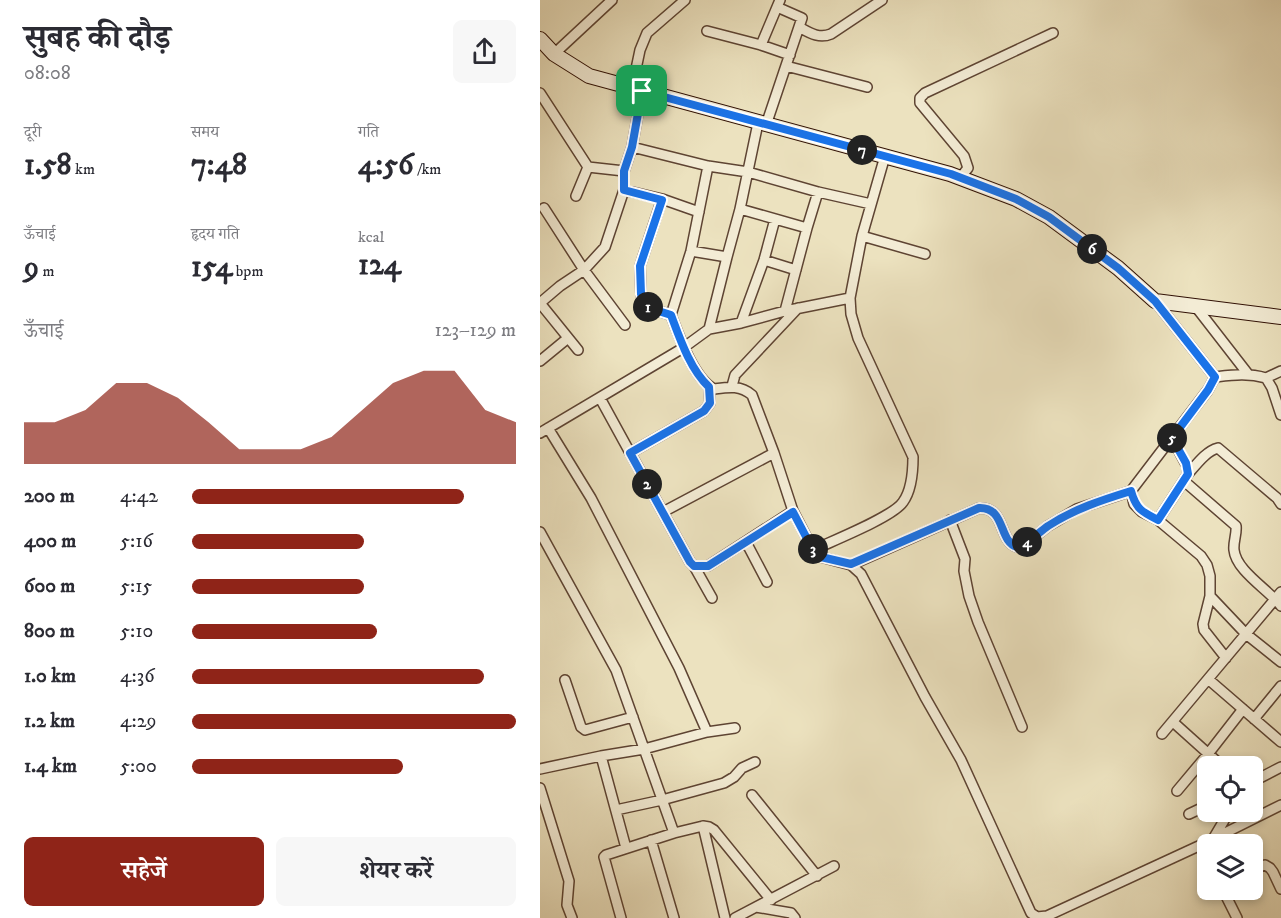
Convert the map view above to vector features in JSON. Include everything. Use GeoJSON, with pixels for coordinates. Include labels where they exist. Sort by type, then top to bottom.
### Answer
{"type":"FeatureCollection","features":[{"type":"Feature","properties":{"kind":"street"},"geometry":{"type":"LineString","coordinates":[[554,54],[612,0]]}},
{"type":"Feature","properties":{"kind":"street"},"geometry":{"type":"LineString","coordinates":[[578,350],[540,303],[584,270],[605,247],[624,190],[624,171],[632,147],[640,50],[647,33],[685,0]]}},
{"type":"Feature","properties":{"kind":"street"},"geometry":{"type":"LineString","coordinates":[[799,27],[824,37],[882,0]]}},
{"type":"Feature","properties":{"kind":"street"},"geometry":{"type":"LineString","coordinates":[[709,329],[762,124],[786,66],[802,18],[778,4],[761,45]]}},
{"type":"Feature","properties":{"kind":"street"},"geometry":{"type":"LineString","coordinates":[[707,31],[790,55]]}},
{"type":"Feature","properties":{"kind":"street"},"geometry":{"type":"LineString","coordinates":[[960,178],[968,168],[967,161],[920,104],[920,98],[925,93],[1053,33]]}},
{"type":"Feature","properties":{"kind":"street"},"geometry":{"type":"LineString","coordinates":[[540,39],[554,54],[589,76],[885,156],[960,178],[1016,199],[1049,217],[1118,268],[1155,301],[1215,377]]}},
{"type":"Feature","properties":{"kind":"street"},"geometry":{"type":"LineString","coordinates":[[786,66],[867,87]]}},
{"type":"Feature","properties":{"kind":"street"},"geometry":{"type":"LineString","coordinates":[[540,93],[588,167]]}},
{"type":"Feature","properties":{"kind":"street"},"geometry":{"type":"LineString","coordinates":[[632,147],[708,166],[748,172],[871,204]]}},
{"type":"Feature","properties":{"kind":"street"},"geometry":{"type":"LineString","coordinates":[[813,550],[888,515],[902,505],[913,469],[913,457],[858,338],[851,314],[850,298],[862,236],[885,156]]}},
{"type":"Feature","properties":{"kind":"street"},"geometry":{"type":"LineString","coordinates":[[708,166],[691,251],[671,315],[683,348],[709,387],[714,389],[732,386],[746,390],[752,395],[793,512],[813,550],[821,557],[851,564],[861,574],[925,697],[961,760],[1027,916],[1047,916],[1197,847]]}},
{"type":"Feature","properties":{"kind":"street"},"geometry":{"type":"LineString","coordinates":[[588,167],[624,171]]}},
{"type":"Feature","properties":{"kind":"street"},"geometry":{"type":"LineString","coordinates":[[576,196],[588,167]]}},
{"type":"Feature","properties":{"kind":"street"},"geometry":{"type":"LineString","coordinates":[[624,190],[699,212]]}},
{"type":"Feature","properties":{"kind":"street"},"geometry":{"type":"LineString","coordinates":[[785,311],[818,192]]}},
{"type":"Feature","properties":{"kind":"street"},"geometry":{"type":"LineString","coordinates":[[662,200],[640,266],[641,294],[649,308],[671,315]]}},
{"type":"Feature","properties":{"kind":"street"},"geometry":{"type":"LineString","coordinates":[[544,208],[584,270],[625,325]]}},
{"type":"Feature","properties":{"kind":"street"},"geometry":{"type":"LineString","coordinates":[[740,208],[807,228]]}},
{"type":"Feature","properties":{"kind":"street"},"geometry":{"type":"LineString","coordinates":[[741,323],[764,260],[775,219]]}},
{"type":"Feature","properties":{"kind":"street"},"geometry":{"type":"LineString","coordinates":[[862,236],[925,254]]}},
{"type":"Feature","properties":{"kind":"street"},"geometry":{"type":"LineString","coordinates":[[691,251],[727,257]]}},
{"type":"Feature","properties":{"kind":"street"},"geometry":{"type":"LineString","coordinates":[[764,260],[796,270]]}},
{"type":"Feature","properties":{"kind":"street"},"geometry":{"type":"LineString","coordinates":[[707,732],[679,668],[591,498],[544,431],[683,348],[709,329],[850,298]]}},
{"type":"Feature","properties":{"kind":"street"},"geometry":{"type":"LineString","coordinates":[[1155,301],[1281,317]]}},
{"type":"Feature","properties":{"kind":"street"},"geometry":{"type":"LineString","coordinates":[[1196,307],[1248,374]]}},
{"type":"Feature","properties":{"kind":"street"},"geometry":{"type":"LineString","coordinates":[[732,386],[735,375],[798,308]]}},
{"type":"Feature","properties":{"kind":"street"},"geometry":{"type":"LineString","coordinates":[[540,361],[568,338]]}},
{"type":"Feature","properties":{"kind":"street"},"geometry":{"type":"LineString","coordinates":[[1215,377],[1248,374],[1266,378],[1281,371]]}},
{"type":"Feature","properties":{"kind":"street"},"geometry":{"type":"LineString","coordinates":[[851,564],[979,508],[987,508],[993,512],[1010,544],[1017,547],[1024,545],[1048,526],[1077,509],[1131,491],[1208,390],[1215,377]]}},
{"type":"Feature","properties":{"kind":"street"},"geometry":{"type":"LineString","coordinates":[[1266,378],[1272,388],[1281,415]]}},
{"type":"Feature","properties":{"kind":"street"},"geometry":{"type":"LineString","coordinates":[[630,453],[704,411],[710,403],[709,387]]}},
{"type":"Feature","properties":{"kind":"street"},"geometry":{"type":"LineString","coordinates":[[600,398],[712,598]]}},
{"type":"Feature","properties":{"kind":"street"},"geometry":{"type":"LineString","coordinates":[[1162,734],[1246,634],[1279,599],[1251,578],[1236,558],[1233,549],[1236,526],[1186,478],[1186,463],[1172,438]]}},
{"type":"Feature","properties":{"kind":"street"},"geometry":{"type":"LineString","coordinates":[[1158,520],[1186,478],[1213,449],[1218,448],[1277,498],[1281,504]]}},
{"type":"Feature","properties":{"kind":"street"},"geometry":{"type":"LineString","coordinates":[[663,512],[774,453]]}},
{"type":"Feature","properties":{"kind":"street"},"geometry":{"type":"LineString","coordinates":[[1131,491],[1134,504],[1142,512],[1158,520],[1201,556],[1207,566],[1210,576],[1210,596],[1203,630],[1226,658]]}},
{"type":"Feature","properties":{"kind":"street"},"geometry":{"type":"LineString","coordinates":[[694,566],[708,566],[793,512]]}},
{"type":"Feature","properties":{"kind":"street"},"geometry":{"type":"LineString","coordinates":[[950,520],[965,559],[964,571],[969,596],[978,622],[1022,727]]}},
{"type":"Feature","properties":{"kind":"street"},"geometry":{"type":"LineString","coordinates":[[540,532],[616,670],[674,833]]}},
{"type":"Feature","properties":{"kind":"street"},"geometry":{"type":"LineString","coordinates":[[746,542],[767,582]]}},
{"type":"Feature","properties":{"kind":"street"},"geometry":{"type":"LineString","coordinates":[[1210,596],[1246,634],[1281,662]]}},
{"type":"Feature","properties":{"kind":"street"},"geometry":{"type":"LineString","coordinates":[[1208,679],[1281,742]]}},
{"type":"Feature","properties":{"kind":"street"},"geometry":{"type":"LineString","coordinates":[[565,680],[581,727],[585,730],[633,717]]}},
{"type":"Feature","properties":{"kind":"street"},"geometry":{"type":"LineString","coordinates":[[1254,718],[1281,686]]}},
{"type":"Feature","properties":{"kind":"street"},"geometry":{"type":"LineString","coordinates":[[1177,791],[1243,709]]}},
{"type":"Feature","properties":{"kind":"street"},"geometry":{"type":"LineString","coordinates":[[1173,722],[1210,756]]}},
{"type":"Feature","properties":{"kind":"street"},"geometry":{"type":"LineString","coordinates":[[541,767],[644,749],[707,732],[735,728]]}},
{"type":"Feature","properties":{"kind":"street"},"geometry":{"type":"LineString","coordinates":[[602,756],[626,848]]}},
{"type":"Feature","properties":{"kind":"street"},"geometry":{"type":"LineString","coordinates":[[616,810],[724,783],[742,768],[755,762]]}},
{"type":"Feature","properties":{"kind":"street"},"geometry":{"type":"LineString","coordinates":[[1263,776],[1281,767]]}},
{"type":"Feature","properties":{"kind":"street"},"geometry":{"type":"LineString","coordinates":[[540,788],[569,882],[567,905],[572,918]]}},
{"type":"Feature","properties":{"kind":"street"},"geometry":{"type":"LineString","coordinates":[[752,795],[817,876]]}},
{"type":"Feature","properties":{"kind":"street"},"geometry":{"type":"LineString","coordinates":[[1223,834],[1281,806]]}},
{"type":"Feature","properties":{"kind":"street"},"geometry":{"type":"LineString","coordinates":[[1189,814],[1197,810]]}},
{"type":"Feature","properties":{"kind":"street"},"geometry":{"type":"LineString","coordinates":[[621,918],[604,857],[651,840],[703,826],[714,830],[771,900]]}},
{"type":"Feature","properties":{"kind":"street"},"geometry":{"type":"LineString","coordinates":[[703,826],[725,918]]}},
{"type":"Feature","properties":{"kind":"street"},"geometry":{"type":"LineString","coordinates":[[651,840],[674,918]]}},
{"type":"Feature","properties":{"kind":"street"},"geometry":{"type":"LineString","coordinates":[[735,918],[834,866]]}},
{"type":"Feature","properties":{"kind":"street"},"geometry":{"type":"LineString","coordinates":[[1263,866],[1270,868],[1281,889]]}},
{"type":"Feature","properties":{"kind":"street"},"geometry":{"type":"LineString","coordinates":[[1228,900],[1237,918]]}},
{"type":"Feature","properties":{"kind":"street"},"geometry":{"type":"LineString","coordinates":[[756,907],[791,913],[795,918]]}},
{"type":"Feature","properties":{"kind":"route"},"geometry":{"type":"LineString","coordinates":[[642,91],[951,174],[1016,199],[1049,217],[1118,268],[1155,301],[1215,377],[1172,438],[1186,463],[1188,474],[1158,520],[1142,512],[1134,504],[1131,491],[1077,509],[1048,526],[1024,545],[1017,547],[1010,544],[993,512],[987,508],[979,508],[851,564],[821,557],[813,550],[793,512],[708,566],[694,566],[630,453],[704,411],[710,403],[709,387],[683,348],[671,315],[649,308],[641,294],[640,266],[662,200],[624,190],[624,171],[632,147],[642,91]]}}]}
